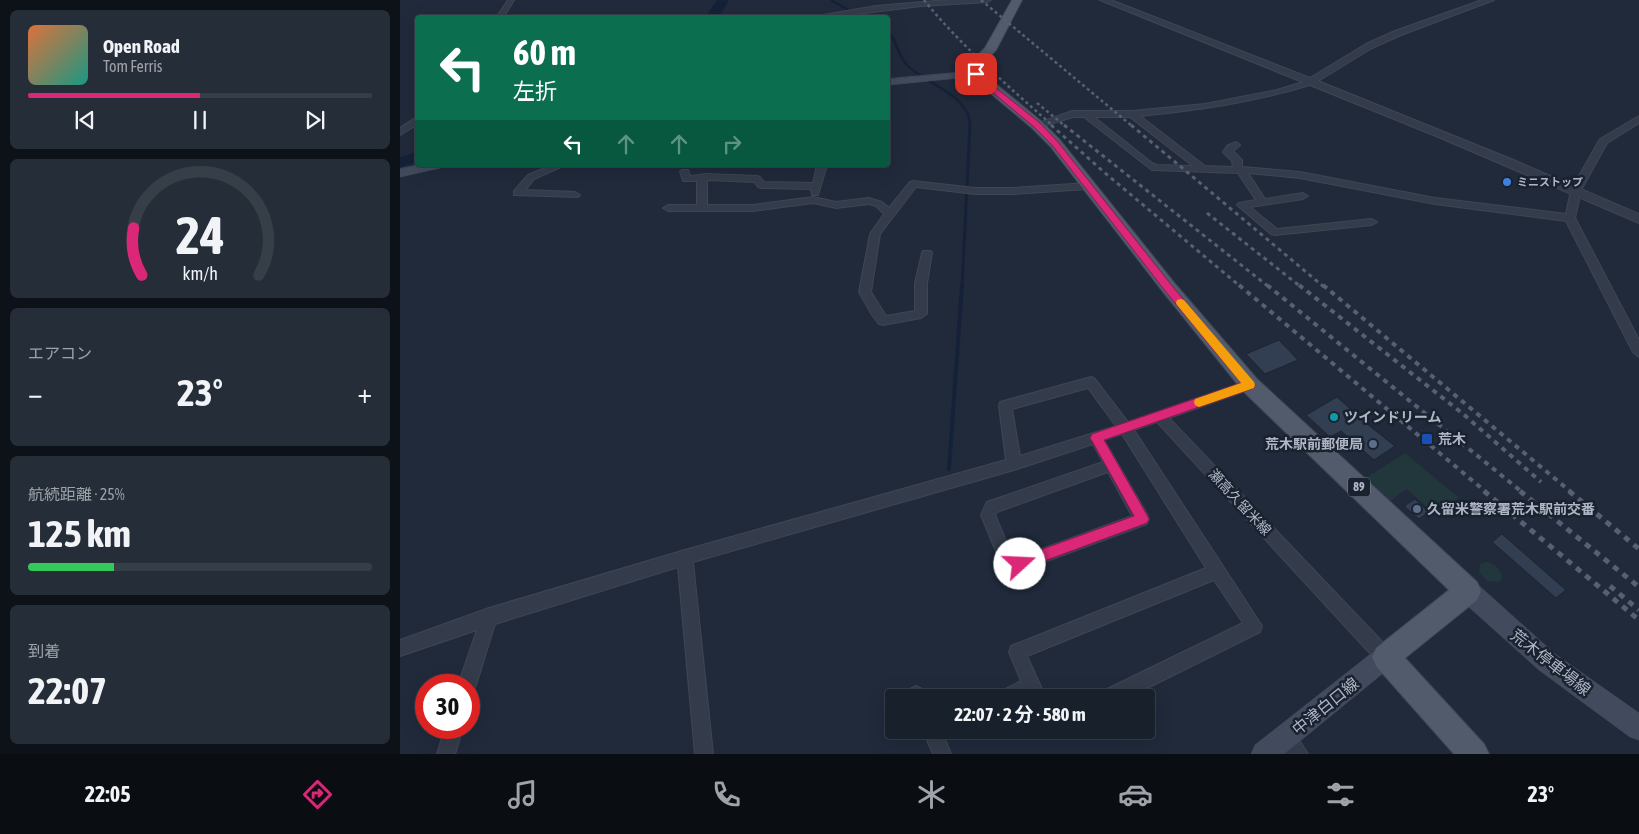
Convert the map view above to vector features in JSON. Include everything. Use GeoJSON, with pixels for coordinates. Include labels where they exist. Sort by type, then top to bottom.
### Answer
{"type":"FeatureCollection","features":[{"type":"Feature","properties":{"kind":"main road"},"geometry":{"type":"LineString","coordinates":[[976,74],[971,68],[990,50],[1017,0]]}},
{"type":"Feature","properties":{"kind":"main road"},"geometry":{"type":"LineString","coordinates":[[890,82],[976,74]]}},
{"type":"Feature","properties":{"kind":"main road","name":"89"},"geometry":{"type":"LineString","coordinates":[[976,74],[1037,125],[1064,154],[1170,289],[1250,385],[1468,591]]}},
{"type":"Feature","properties":{"kind":"main road"},"geometry":{"type":"LineString","coordinates":[[400,172],[425,167]]}},
{"type":"Feature","properties":{"kind":"main road"},"geometry":{"type":"LineString","coordinates":[[1385,657],[1468,591]]}},
{"type":"Feature","properties":{"kind":"main road","name":"荒木停車場線"},"geometry":{"type":"LineString","coordinates":[[1468,591],[1547,662],[1639,728]]}},
{"type":"Feature","properties":{"kind":"main road","name":"中津白口線"},"geometry":{"type":"LineString","coordinates":[[1264,754],[1293,745],[1385,657]]}},
{"type":"Feature","properties":{"kind":"main road","name":"瀬高久留米線"},"geometry":{"type":"LineString","coordinates":[[1385,657],[1474,754]]}},
{"type":"Feature","properties":{"kind":"street"},"geometry":{"type":"LineString","coordinates":[[501,15],[511,0]]}},
{"type":"Feature","properties":{"kind":"street"},"geometry":{"type":"LineString","coordinates":[[826,15],[865,8],[926,2],[988,0]]}},
{"type":"Feature","properties":{"kind":"street"},"geometry":{"type":"LineString","coordinates":[[1104,0],[1576,190],[1639,219]]}},
{"type":"Feature","properties":{"kind":"street"},"geometry":{"type":"LineString","coordinates":[[1037,125],[1072,114],[1132,114],[1213,105],[1279,92],[1310,82],[1369,46],[1398,33],[1490,0]]}},
{"type":"Feature","properties":{"kind":"street"},"geometry":{"type":"LineString","coordinates":[[1086,114],[1148,166],[1155,168],[1240,170],[1326,179],[1392,193],[1475,207],[1570,218]]}},
{"type":"Feature","properties":{"kind":"street"},"geometry":{"type":"LineString","coordinates":[[1132,114],[1202,169]]}},
{"type":"Feature","properties":{"kind":"street"},"geometry":{"type":"LineString","coordinates":[[1639,119],[1603,141],[1576,190],[1570,218],[1639,352]]}},
{"type":"Feature","properties":{"kind":"street"},"geometry":{"type":"LineString","coordinates":[[400,132],[415,122]]}},
{"type":"Feature","properties":{"kind":"street"},"geometry":{"type":"LineString","coordinates":[[1236,145],[1230,148],[1228,152],[1237,160],[1240,170],[1262,202]]}},
{"type":"Feature","properties":{"kind":"street"},"geometry":{"type":"LineString","coordinates":[[555,167],[531,177],[516,193],[575,195]]}},
{"type":"Feature","properties":{"kind":"street"},"geometry":{"type":"LineString","coordinates":[[813,200],[822,167]]}},
{"type":"Feature","properties":{"kind":"street"},"geometry":{"type":"LineString","coordinates":[[685,172],[686,179],[757,179],[761,185],[817,186]]}},
{"type":"Feature","properties":{"kind":"street"},"geometry":{"type":"LineString","coordinates":[[702,178],[702,208]]}},
{"type":"Feature","properties":{"kind":"street"},"geometry":{"type":"LineString","coordinates":[[927,253],[920,283],[921,314],[883,322],[865,292],[875,234],[889,213],[897,206],[913,184],[1014,192],[1088,186]]}},
{"type":"Feature","properties":{"kind":"street"},"geometry":{"type":"LineString","coordinates":[[1303,196],[1242,205],[1275,232],[1372,222]]}},
{"type":"Feature","properties":{"kind":"street"},"geometry":{"type":"LineString","coordinates":[[668,208],[753,208],[813,200],[836,205],[870,201],[879,204],[889,213]]}},
{"type":"Feature","properties":{"kind":"street"},"geometry":{"type":"LineString","coordinates":[[1014,464],[1005,406],[1091,382],[1125,428],[1254,626],[1125,689]]}},
{"type":"Feature","properties":{"kind":"street"},"geometry":{"type":"LineString","coordinates":[[400,648],[489,616],[685,557],[1014,464],[1250,385]]}},
{"type":"Feature","properties":{"kind":"street","name":"瀬高久留米線"},"geometry":{"type":"LineString","coordinates":[[1160,416],[1385,657]]}},
{"type":"Feature","properties":{"kind":"street"},"geometry":{"type":"LineString","coordinates":[[1096,438],[1112,466],[1142,519],[1020,564],[1007,561],[988,515],[992,507],[1112,466]]}},
{"type":"Feature","properties":{"kind":"street"},"geometry":{"type":"LineString","coordinates":[[685,557],[704,754]]}},
{"type":"Feature","properties":{"kind":"street"},"geometry":{"type":"LineString","coordinates":[[1034,689],[1017,652],[1217,571]]}},
{"type":"Feature","properties":{"kind":"street"},"geometry":{"type":"LineString","coordinates":[[471,674],[489,616]]}},
{"type":"Feature","properties":{"kind":"street"},"geometry":{"type":"LineString","coordinates":[[446,754],[451,739]]}},
{"type":"Feature","properties":{"kind":"street"},"geometry":{"type":"LineString","coordinates":[[937,739],[942,754]]}},
{"type":"Feature","properties":{"kind":"green space"},"geometry":{"type":"Polygon","coordinates":[[[1405,453],[1459,498],[1436,515],[1407,489],[1390,501],[1366,478],[1405,453]]]}},
{"type":"Feature","properties":{"kind":"green space"},"geometry":{"type":"Polygon","coordinates":[[[1486,562],[1499,570],[1502,578],[1499,582],[1488,581],[1479,573],[1480,564],[1486,562]]]}},
{"type":"Feature","properties":{"kind":"building"},"geometry":{"type":"Polygon","coordinates":[[[1279,340],[1298,360],[1265,374],[1246,354],[1279,340]]]}},
{"type":"Feature","properties":{"kind":"building"},"geometry":{"type":"Polygon","coordinates":[[[1337,397],[1395,446],[1374,460],[1341,431],[1330,437],[1306,415],[1337,397]]]}},
{"type":"Feature","properties":{"kind":"building","name":"久留米警察署荒木駅前交番"},"geometry":{"type":"Polygon","coordinates":[[[1415,499],[1429,512],[1419,519],[1404,506],[1415,499]]]}},
{"type":"Feature","properties":{"kind":"building"},"geometry":{"type":"Polygon","coordinates":[[[1502,534],[1566,590],[1556,598],[1492,542],[1502,534]]]}},
{"type":"Feature","properties":{"kind":"waterway"},"geometry":{"type":"LineString","coordinates":[[713,15],[723,0]]}},
{"type":"Feature","properties":{"kind":"waterway"},"geometry":{"type":"LineString","coordinates":[[831,0],[857,15]]}},
{"type":"Feature","properties":{"kind":"waterway"},"geometry":{"type":"LineString","coordinates":[[890,34],[907,65],[946,91],[963,106],[968,115],[970,126]]}},
{"type":"Feature","properties":{"kind":"waterway"},"geometry":{"type":"LineString","coordinates":[[962,287],[970,126]]}},
{"type":"Feature","properties":{"kind":"waterway"},"geometry":{"type":"LineString","coordinates":[[400,162],[415,158]]}},
{"type":"Feature","properties":{"kind":"waterway"},"geometry":{"type":"LineString","coordinates":[[949,469],[962,285]]}},
{"type":"Feature","properties":{"kind":"railway"},"geometry":{"type":"LineString","coordinates":[[924,0],[970,50],[1053,126]]}},
{"type":"Feature","properties":{"kind":"railway"},"geometry":{"type":"LineString","coordinates":[[981,0],[1132,126]]}},
{"type":"Feature","properties":{"kind":"railway"},"geometry":{"type":"LineString","coordinates":[[1037,103],[1065,126]]}},
{"type":"Feature","properties":{"kind":"railway"},"geometry":{"type":"LineString","coordinates":[[1051,125],[1241,287]]}},
{"type":"Feature","properties":{"kind":"railway"},"geometry":{"type":"LineString","coordinates":[[1064,125],[1269,287]]}},
{"type":"Feature","properties":{"kind":"railway"},"geometry":{"type":"LineString","coordinates":[[1131,125],[1324,287]]}},
{"type":"Feature","properties":{"kind":"railway"},"geometry":{"type":"LineString","coordinates":[[1207,213],[1301,287]]}},
{"type":"Feature","properties":{"kind":"railway"},"geometry":{"type":"LineString","coordinates":[[1239,285],[1486,492]]}},
{"type":"Feature","properties":{"kind":"railway"},"geometry":{"type":"LineString","coordinates":[[1267,285],[1522,492]]}},
{"type":"Feature","properties":{"kind":"railway"},"geometry":{"type":"LineString","coordinates":[[1299,285],[1462,413],[1541,482]]}},
{"type":"Feature","properties":{"kind":"railway"},"geometry":{"type":"LineString","coordinates":[[1323,285],[1571,492]]}},
{"type":"Feature","properties":{"kind":"railway"},"geometry":{"type":"LineString","coordinates":[[1484,491],[1639,620]]}},
{"type":"Feature","properties":{"kind":"railway"},"geometry":{"type":"LineString","coordinates":[[1520,491],[1639,587]]}},
{"type":"Feature","properties":{"kind":"railway"},"geometry":{"type":"LineString","coordinates":[[1569,491],[1639,549]]}},
{"type":"Feature","properties":{"kind":"railway"},"geometry":{"type":"LineString","coordinates":[[1610,586],[1639,610]]}},
{"type":"Feature","properties":{"kind":"slow traffic"},"geometry":{"type":"LineString","coordinates":[[1181,303],[1250,385],[1199,402]]}},
{"type":"Feature","properties":{"kind":"place","name":"ミニストップ"},"geometry":{"type":"Point","coordinates":[1507,182]}},
{"type":"Feature","properties":{"kind":"place","name":"ツインドリーム"},"geometry":{"type":"Point","coordinates":[1334,417]}},
{"type":"Feature","properties":{"kind":"place","name":"荒木"},"geometry":{"type":"Point","coordinates":[1427,439]}},
{"type":"Feature","properties":{"kind":"place","name":"荒木駅前郵便局"},"geometry":{"type":"Point","coordinates":[1373,444]}},
{"type":"Feature","properties":{"kind":"place","name":"久留米警察署荒木駅前交番"},"geometry":{"type":"Point","coordinates":[1417,509]}},
{"type":"Feature","properties":{"kind":"route"},"geometry":{"type":"LineString","coordinates":[[976,74],[1037,125],[1055,143],[1170,289],[1250,385],[1096,438],[1142,519],[1020,564]]}}]}
